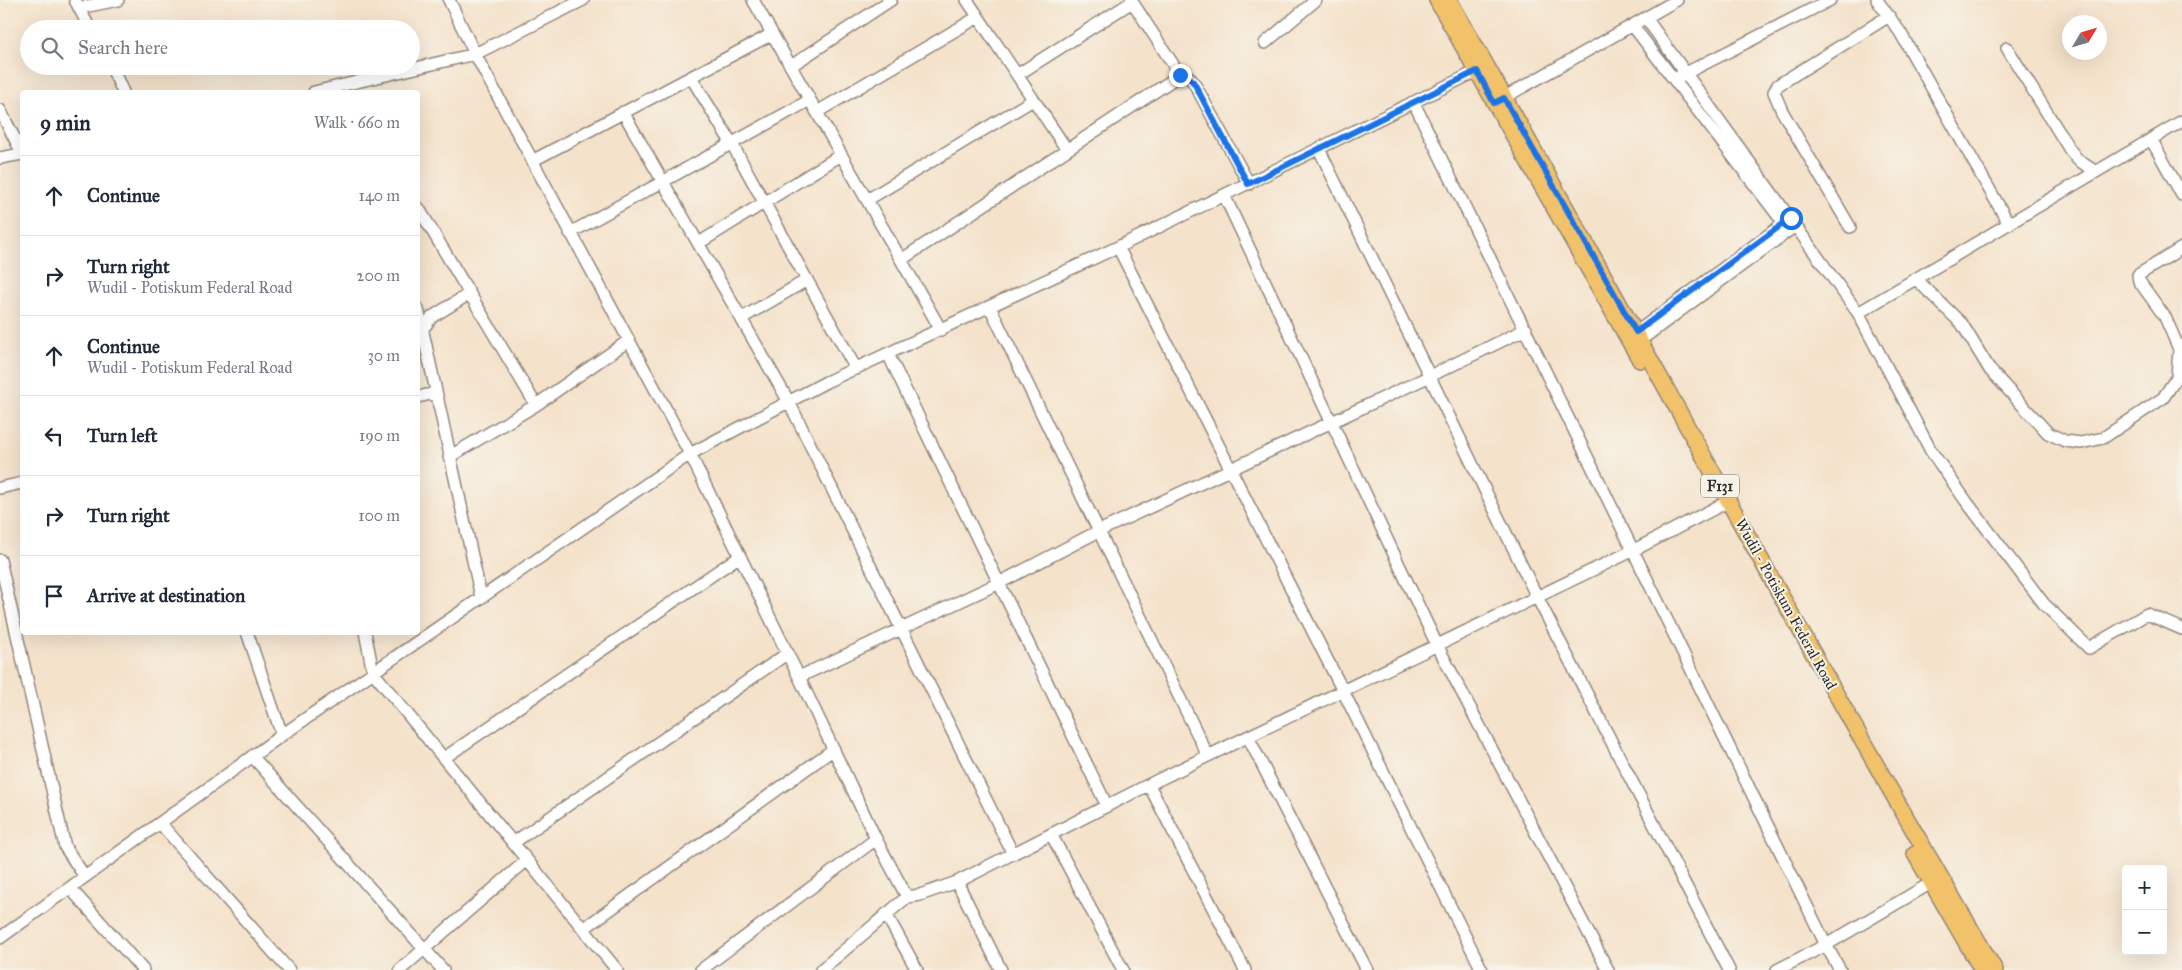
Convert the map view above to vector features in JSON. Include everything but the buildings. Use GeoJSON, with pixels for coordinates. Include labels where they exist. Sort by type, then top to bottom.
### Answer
{"type":"FeatureCollection","features":[{"type":"Feature","properties":{"kind":"main road","name":"Wudil - Potiskum Federal Road"},"geometry":{"type":"LineString","coordinates":[[1437,0],[1477,71],[1499,101]]}},
{"type":"Feature","properties":{"kind":"main road","name":"Wudil - Potiskum Federal Road"},"geometry":{"type":"LineString","coordinates":[[1449,0],[1499,101],[1928,867],[1995,970]]}},
{"type":"Feature","properties":{"kind":"main road","name":"Wudil - Potiskum Federal Road"},"geometry":{"type":"LineString","coordinates":[[1928,867],[1931,883],[1982,970]]}},
{"type":"Feature","properties":{"kind":"street"},"geometry":{"type":"LineString","coordinates":[[85,20],[77,4],[118,0]]}},
{"type":"Feature","properties":{"kind":"street"},"geometry":{"type":"LineString","coordinates":[[449,0],[474,54],[690,454],[788,653],[876,840],[907,897]]}},
{"type":"Feature","properties":{"kind":"street"},"geometry":{"type":"LineString","coordinates":[[753,0],[941,330]]}},
{"type":"Feature","properties":{"kind":"street"},"geometry":{"type":"LineString","coordinates":[[790,66],[891,0]]}},
{"type":"Feature","properties":{"kind":"street"},"geometry":{"type":"LineString","coordinates":[[967,0],[1066,150]]}},
{"type":"Feature","properties":{"kind":"street"},"geometry":{"type":"LineString","coordinates":[[1265,43],[1316,0]]}},
{"type":"Feature","properties":{"kind":"street"},"geometry":{"type":"LineString","coordinates":[[1499,101],[1677,0]]}},
{"type":"Feature","properties":{"kind":"street"},"geometry":{"type":"LineString","coordinates":[[1675,80],[1686,72],[1830,0]]}},
{"type":"Feature","properties":{"kind":"street"},"geometry":{"type":"LineString","coordinates":[[1877,0],[1889,16],[2009,224]]}},
{"type":"Feature","properties":{"kind":"street"},"geometry":{"type":"LineString","coordinates":[[1017,75],[1132,1],[1180,75],[1189,77],[1194,83],[1248,184]]}},
{"type":"Feature","properties":{"kind":"street"},"geometry":{"type":"LineString","coordinates":[[420,70],[474,54],[576,2]]}},
{"type":"Feature","properties":{"kind":"street"},"geometry":{"type":"LineString","coordinates":[[1850,227],[1782,111],[1774,92],[1778,85],[1889,16]]}},
{"type":"Feature","properties":{"kind":"street"},"geometry":{"type":"LineString","coordinates":[[817,112],[978,17]]}},
{"type":"Feature","properties":{"kind":"street"},"geometry":{"type":"LineString","coordinates":[[1646,18],[1686,72],[1790,224]]}},
{"type":"Feature","properties":{"kind":"street"},"geometry":{"type":"LineString","coordinates":[[1633,26],[1790,224],[1858,314],[1931,451],[2038,596],[2057,617],[2089,648],[2147,614],[2182,629]]}},
{"type":"Feature","properties":{"kind":"street"},"geometry":{"type":"LineString","coordinates":[[532,161],[772,34]]}},
{"type":"Feature","properties":{"kind":"street"},"geometry":{"type":"LineString","coordinates":[[2007,48],[2070,150],[2078,160],[2096,172]]}},
{"type":"Feature","properties":{"kind":"street"},"geometry":{"type":"LineString","coordinates":[[0,938],[252,756],[690,454],[856,368],[1118,247],[1477,71]]}},
{"type":"Feature","properties":{"kind":"street"},"geometry":{"type":"LineString","coordinates":[[115,75],[122,90]]}},
{"type":"Feature","properties":{"kind":"street"},"geometry":{"type":"LineString","coordinates":[[334,90],[365,87],[405,75]]}},
{"type":"Feature","properties":{"kind":"street"},"geometry":{"type":"LineString","coordinates":[[901,260],[1180,75]]}},
{"type":"Feature","properties":{"kind":"street"},"geometry":{"type":"LineString","coordinates":[[691,77],[732,144],[856,368]]}},
{"type":"Feature","properties":{"kind":"street"},"geometry":{"type":"LineString","coordinates":[[570,233],[810,100]]}},
{"type":"Feature","properties":{"kind":"street"},"geometry":{"type":"LineString","coordinates":[[867,200],[1033,100]]}},
{"type":"Feature","properties":{"kind":"street"},"geometry":{"type":"LineString","coordinates":[[1414,103],[1826,945],[1840,970]]}},
{"type":"Feature","properties":{"kind":"street"},"geometry":{"type":"LineString","coordinates":[[0,110],[20,150]]}},
{"type":"Feature","properties":{"kind":"street"},"geometry":{"type":"LineString","coordinates":[[623,112],[789,402],[1013,854]]}},
{"type":"Feature","properties":{"kind":"street"},"geometry":{"type":"LineString","coordinates":[[1858,314],[2182,121]]}},
{"type":"Feature","properties":{"kind":"street"},"geometry":{"type":"LineString","coordinates":[[2151,139],[2182,194]]}},
{"type":"Feature","properties":{"kind":"street"},"geometry":{"type":"LineString","coordinates":[[1319,149],[1537,597],[1728,970]]}},
{"type":"Feature","properties":{"kind":"street"},"geometry":{"type":"LineString","coordinates":[[0,158],[20,154]]}},
{"type":"Feature","properties":{"kind":"street"},"geometry":{"type":"LineString","coordinates":[[699,243],[842,156]]}},
{"type":"Feature","properties":{"kind":"street"},"geometry":{"type":"LineString","coordinates":[[1224,195],[1437,645],[1608,970]]}},
{"type":"Feature","properties":{"kind":"street"},"geometry":{"type":"LineString","coordinates":[[420,210],[536,405]]}},
{"type":"Feature","properties":{"kind":"street"},"geometry":{"type":"LineString","coordinates":[[1634,339],[1790,224]]}},
{"type":"Feature","properties":{"kind":"street"},"geometry":{"type":"LineString","coordinates":[[1118,247],[1482,970]]}},
{"type":"Feature","properties":{"kind":"street"},"geometry":{"type":"LineString","coordinates":[[1916,279],[1962,324],[1990,370],[2048,433],[2065,441],[2081,443],[2103,438],[2163,398],[2177,377],[2179,348],[2165,317],[2139,281],[2138,275],[2182,248]]}},
{"type":"Feature","properties":{"kind":"street"},"geometry":{"type":"LineString","coordinates":[[742,318],[807,280]]}},
{"type":"Feature","properties":{"kind":"street"},"geometry":{"type":"LineString","coordinates":[[422,330],[432,317],[469,294]]}},
{"type":"Feature","properties":{"kind":"street"},"geometry":{"type":"LineString","coordinates":[[990,307],[1208,756]]}},
{"type":"Feature","properties":{"kind":"street"},"geometry":{"type":"LineString","coordinates":[[420,320],[481,597]]}},
{"type":"Feature","properties":{"kind":"street"},"geometry":{"type":"LineString","coordinates":[[799,677],[999,583],[1099,531],[1526,329]]}},
{"type":"Feature","properties":{"kind":"street"},"geometry":{"type":"LineString","coordinates":[[449,457],[536,405],[628,341]]}},
{"type":"Feature","properties":{"kind":"street"},"geometry":{"type":"LineString","coordinates":[[888,354],[1108,806]]}},
{"type":"Feature","properties":{"kind":"street"},"geometry":{"type":"LineString","coordinates":[[420,396],[435,393]]}},
{"type":"Feature","properties":{"kind":"street"},"geometry":{"type":"LineString","coordinates":[[0,488],[20,483]]}},
{"type":"Feature","properties":{"kind":"street"},"geometry":{"type":"LineString","coordinates":[[821,970],[907,897],[920,895],[957,882],[1148,785],[1634,550],[1724,503]]}},
{"type":"Feature","properties":{"kind":"street"},"geometry":{"type":"LineString","coordinates":[[444,758],[740,556]]}},
{"type":"Feature","properties":{"kind":"street"},"geometry":{"type":"LineString","coordinates":[[0,560],[65,846],[85,877]]}},
{"type":"Feature","properties":{"kind":"street"},"geometry":{"type":"LineString","coordinates":[[248,635],[282,735]]}},
{"type":"Feature","properties":{"kind":"street"},"geometry":{"type":"LineString","coordinates":[[366,635],[373,672],[617,970]]}},
{"type":"Feature","properties":{"kind":"street"},"geometry":{"type":"LineString","coordinates":[[513,843],[788,653]]}},
{"type":"Feature","properties":{"kind":"street"},"geometry":{"type":"LineString","coordinates":[[1248,737],[1367,970]]}},
{"type":"Feature","properties":{"kind":"street"},"geometry":{"type":"LineString","coordinates":[[584,929],[834,750]]}},
{"type":"Feature","properties":{"kind":"street"},"geometry":{"type":"LineString","coordinates":[[252,756],[443,970]]}},
{"type":"Feature","properties":{"kind":"street"},"geometry":{"type":"LineString","coordinates":[[1148,785],[1245,970]]}},
{"type":"Feature","properties":{"kind":"street"},"geometry":{"type":"LineString","coordinates":[[160,823],[289,970]]}},
{"type":"Feature","properties":{"kind":"street"},"geometry":{"type":"LineString","coordinates":[[1051,834],[1123,970]]}},
{"type":"Feature","properties":{"kind":"street"},"geometry":{"type":"LineString","coordinates":[[701,970],[876,840]]}},
{"type":"Feature","properties":{"kind":"street"},"geometry":{"type":"LineString","coordinates":[[400,970],[527,860]]}},
{"type":"Feature","properties":{"kind":"street"},"geometry":{"type":"LineString","coordinates":[[957,882],[1001,970]]}},
{"type":"Feature","properties":{"kind":"street"},"geometry":{"type":"LineString","coordinates":[[1777,970],[1826,945],[1931,883]]}},
{"type":"Feature","properties":{"kind":"street"},"geometry":{"type":"LineString","coordinates":[[70,888],[143,970]]}},
{"type":"Feature","properties":{"kind":"street"},"geometry":{"type":"LineString","coordinates":[[886,914],[917,970]]}},
{"type":"Feature","properties":{"kind":"route"},"geometry":{"type":"LineString","coordinates":[[1180,75],[1189,77],[1194,83],[1248,184],[1477,71],[1494,103],[1504,98],[1636,332],[1791,218]]}}]}
